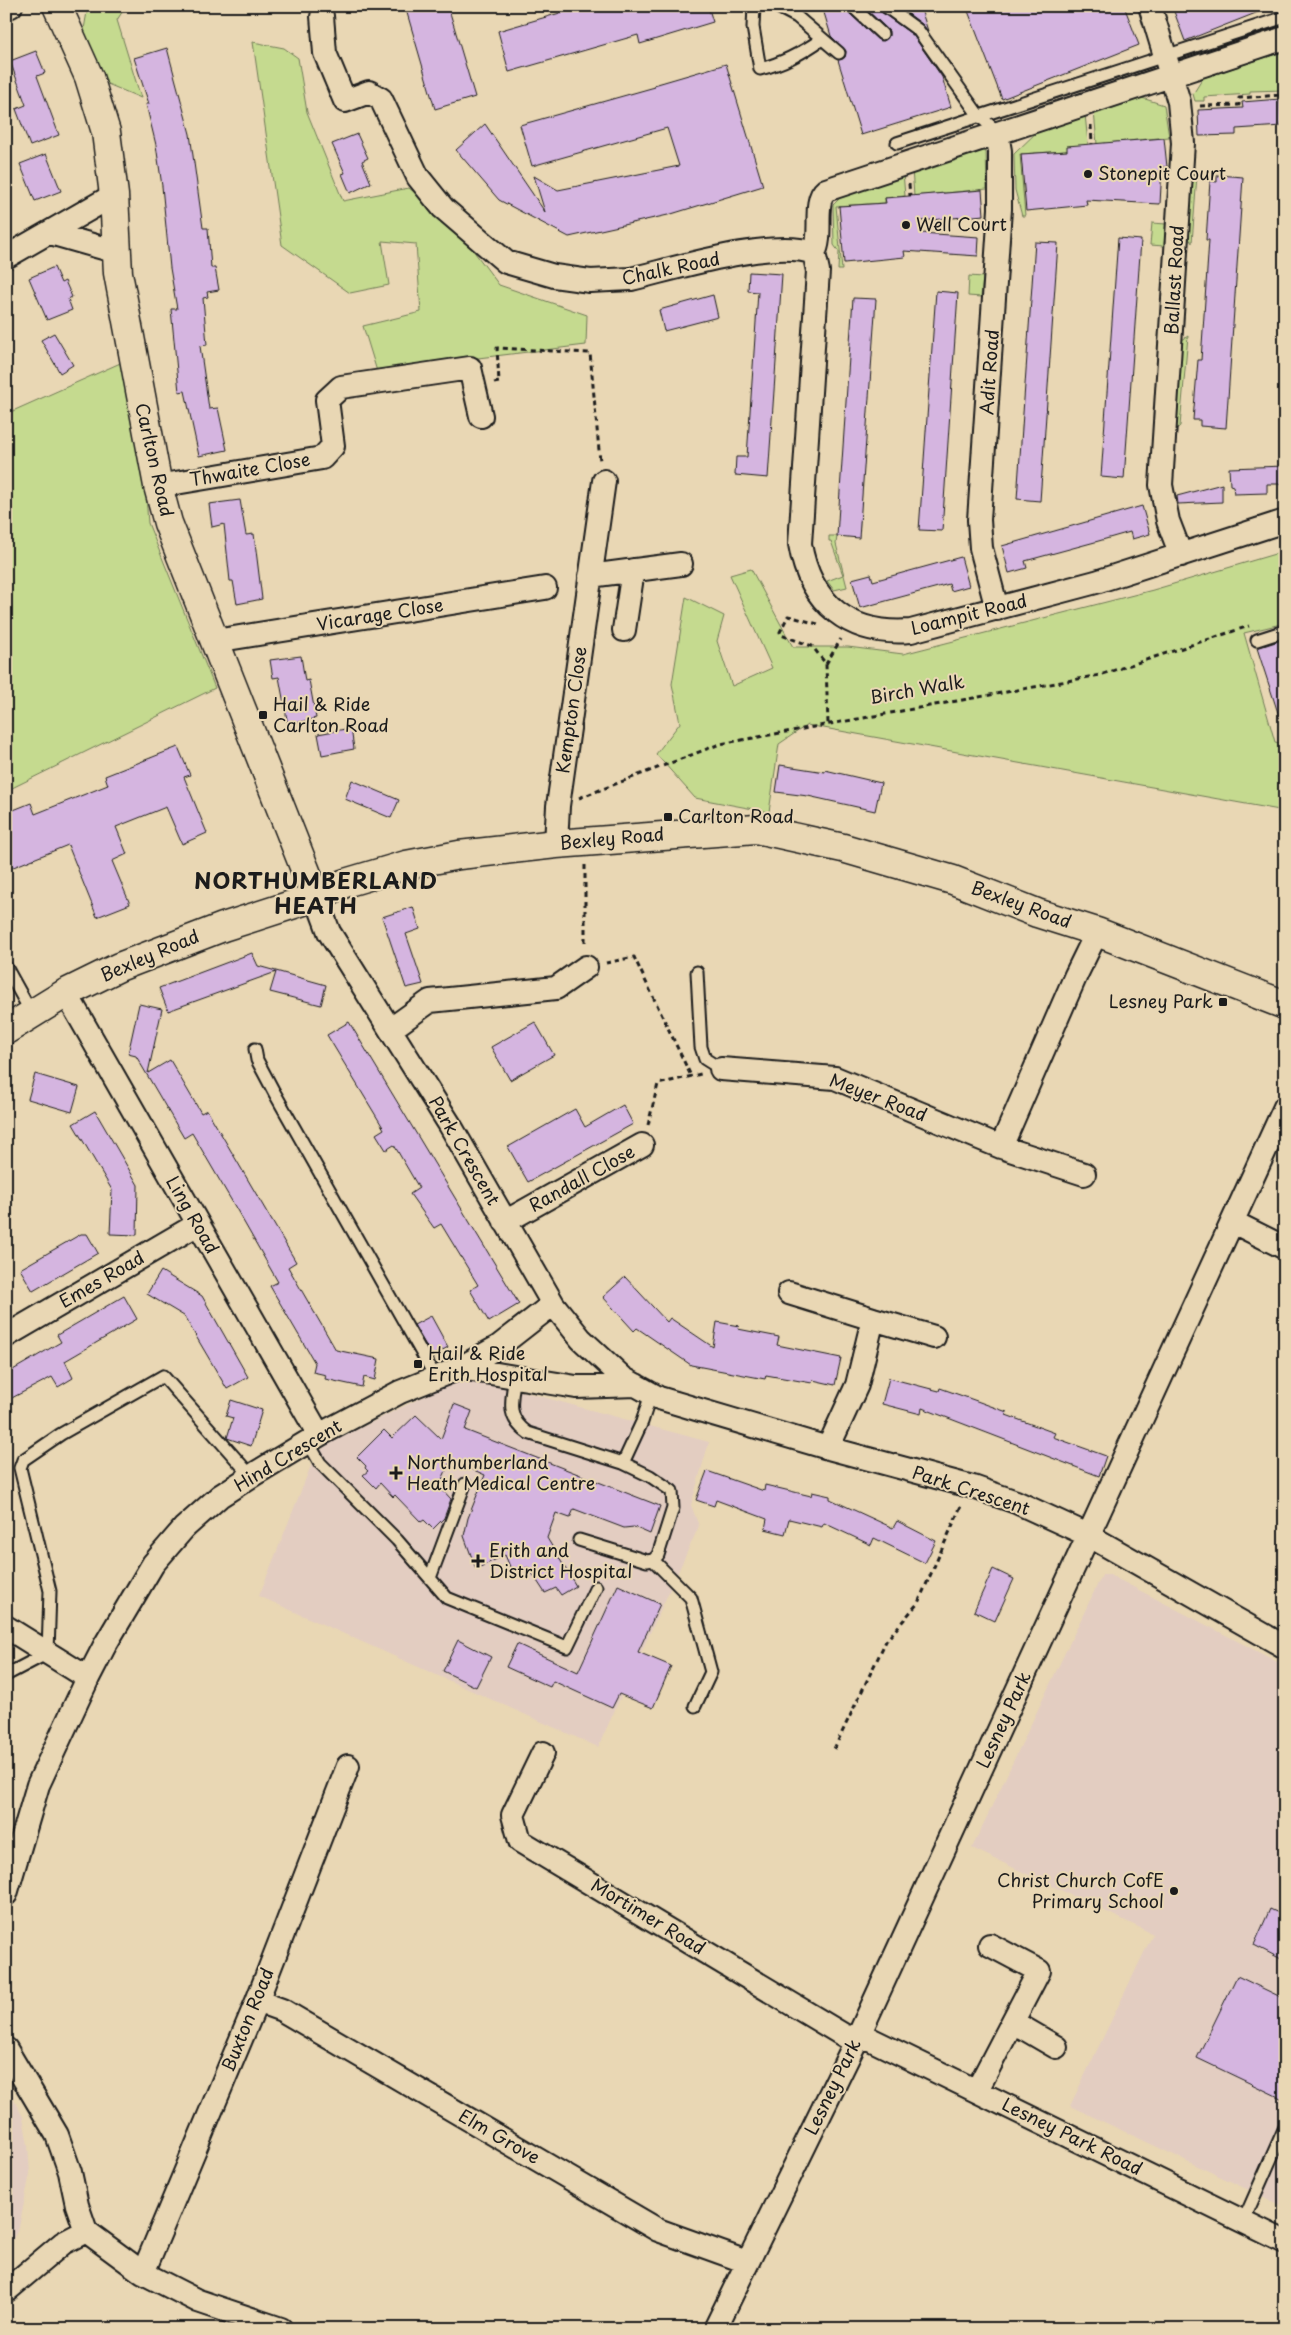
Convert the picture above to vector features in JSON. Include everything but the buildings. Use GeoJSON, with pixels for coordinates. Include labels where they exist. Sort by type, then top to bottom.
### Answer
{"type":"FeatureCollection","features":[{"type":"Feature","properties":{"kind":"main road","name":"Carlton Road"},"geometry":{"type":"LineString","coordinates":[[57,6],[89,77],[106,132],[114,195],[118,273],[130,348],[158,486],[168,523],[316,897]]}},
{"type":"Feature","properties":{"kind":"main road","name":"Bexley Road"},"geometry":{"type":"LineString","coordinates":[[6,1030],[66,993],[120,967],[223,927],[316,897],[345,883],[406,864],[459,855],[556,844],[756,829],[843,848],[953,880],[1037,913],[1097,932],[1285,1005]]}},
{"type":"Feature","properties":{"kind":"street"},"geometry":{"type":"LineString","coordinates":[[6,8],[11,6]]}},
{"type":"Feature","properties":{"kind":"street","name":"Ballast Road"},"geometry":{"type":"LineString","coordinates":[[1150,6],[1179,102],[1183,160],[1161,485],[1168,520],[1181,555]]}},
{"type":"Feature","properties":{"kind":"street","name":"Chalk Road"},"geometry":{"type":"LineString","coordinates":[[322,16],[325,53],[345,101],[369,92],[381,99],[418,178],[443,208],[506,262],[554,276],[590,281],[631,279],[760,250],[801,248],[814,253]]}},
{"type":"Feature","properties":{"kind":"street"},"geometry":{"type":"LineString","coordinates":[[814,253],[819,244],[819,199],[826,190],[1285,38]]}},
{"type":"Feature","properties":{"kind":"street","name":"Adit Road"},"geometry":{"type":"LineString","coordinates":[[996,134],[1000,151],[1001,202],[979,520],[981,548],[996,608]]}},
{"type":"Feature","properties":{"kind":"street"},"geometry":{"type":"LineString","coordinates":[[6,257],[114,195]]}},
{"type":"Feature","properties":{"kind":"street"},"geometry":{"type":"LineString","coordinates":[[50,233],[117,252]]}},
{"type":"Feature","properties":{"kind":"street","name":"Loampit Road"},"geometry":{"type":"LineString","coordinates":[[814,253],[818,271],[800,544],[809,578],[818,593],[830,607],[851,621],[876,630],[910,631],[1096,582],[1285,521]]}},
{"type":"Feature","properties":{"kind":"street","name":"Thwaite Close"},"geometry":{"type":"LineString","coordinates":[[158,486],[322,458],[332,446],[327,400],[341,387],[470,368],[481,416]]}},
{"type":"Feature","properties":{"kind":"street","name":"Kempton Close"},"geometry":{"type":"LineString","coordinates":[[556,844],[558,806],[604,481]]}},
{"type":"Feature","properties":{"kind":"street"},"geometry":{"type":"LineString","coordinates":[[590,576],[680,564]]}},
{"type":"Feature","properties":{"kind":"street"},"geometry":{"type":"LineString","coordinates":[[624,630],[634,570]]}},
{"type":"Feature","properties":{"kind":"street","name":"Vicarage Close"},"geometry":{"type":"LineString","coordinates":[[215,642],[545,588]]}},
{"type":"Feature","properties":{"kind":"street","name":"Park Crescent"},"geometry":{"type":"LineString","coordinates":[[316,897],[329,932],[450,1125],[553,1304],[581,1339],[605,1363],[644,1389],[828,1448],[969,1486],[1016,1502],[1088,1535],[1285,1648]]}},
{"type":"Feature","properties":{"kind":"street"},"geometry":{"type":"LineString","coordinates":[[1000,1147],[1097,932]]}},
{"type":"Feature","properties":{"kind":"street"},"geometry":{"type":"LineString","coordinates":[[391,1029],[430,1001],[556,988],[586,967]]}},
{"type":"Feature","properties":{"kind":"street","name":"Ling Road"},"geometry":{"type":"LineString","coordinates":[[66,993],[198,1224],[314,1439]]}},
{"type":"Feature","properties":{"kind":"street","name":"Meyer Road"},"geometry":{"type":"LineString","coordinates":[[721,1069],[835,1078],[1000,1147],[1084,1174]]}},
{"type":"Feature","properties":{"kind":"street","name":"Lesney Park"},"geometry":{"type":"LineString","coordinates":[[715,2329],[858,2037],[1285,1107]]}},
{"type":"Feature","properties":{"kind":"street","name":"Randall Close"},"geometry":{"type":"LineString","coordinates":[[505,1222],[642,1145]]}},
{"type":"Feature","properties":{"kind":"street"},"geometry":{"type":"LineString","coordinates":[[1233,1222],[1285,1248]]}},
{"type":"Feature","properties":{"kind":"street","name":"Emes Road"},"geometry":{"type":"LineString","coordinates":[[6,1336],[198,1224]]}},
{"type":"Feature","properties":{"kind":"street"},"geometry":{"type":"LineString","coordinates":[[790,1293],[934,1337]]}},
{"type":"Feature","properties":{"kind":"street","name":"Hind Crescent"},"geometry":{"type":"LineString","coordinates":[[6,1894],[38,1785],[88,1678],[105,1645],[153,1564],[184,1528],[220,1496],[251,1476],[400,1392],[460,1368],[498,1348],[553,1304]]}},
{"type":"Feature","properties":{"kind":"street"},"geometry":{"type":"LineString","coordinates":[[828,1448],[857,1386],[873,1319]]}},
{"type":"Feature","properties":{"kind":"street","name":"Park Crescent"},"geometry":{"type":"LineString","coordinates":[[460,1368],[576,1387],[644,1389]]}},
{"type":"Feature","properties":{"kind":"street"},"geometry":{"type":"LineString","coordinates":[[6,1627],[88,1678]]}},
{"type":"Feature","properties":{"kind":"street","name":"Mortimer Road"},"geometry":{"type":"LineString","coordinates":[[543,1753],[513,1815],[520,1841],[845,2036],[858,2037]]}},
{"type":"Feature","properties":{"kind":"street","name":"Buxton Road"},"geometry":{"type":"LineString","coordinates":[[143,2273],[257,2001],[348,1766]]}},
{"type":"Feature","properties":{"kind":"street"},"geometry":{"type":"LineString","coordinates":[[977,2090],[1039,1971],[990,1945]]}},
{"type":"Feature","properties":{"kind":"street","name":"Elm Grove"},"geometry":{"type":"LineString","coordinates":[[257,2001],[282,2010],[658,2230],[747,2262]]}},
{"type":"Feature","properties":{"kind":"street"},"geometry":{"type":"LineString","coordinates":[[1013,2022],[1056,2047]]}},
{"type":"Feature","properties":{"kind":"street","name":"Lesney Park Road"},"geometry":{"type":"LineString","coordinates":[[858,2037],[870,2039],[977,2090],[1285,2242]]}},
{"type":"Feature","properties":{"kind":"street"},"geometry":{"type":"LineString","coordinates":[[6,2049],[57,2134],[70,2172],[77,2205],[86,2231],[143,2273],[198,2301],[281,2329]]}},
{"type":"Feature","properties":{"kind":"street"},"geometry":{"type":"LineString","coordinates":[[6,2291],[63,2243],[86,2231]]}},
{"type":"Feature","properties":{"kind":"lane"},"geometry":{"type":"LineString","coordinates":[[754,6],[753,27],[760,69],[786,61],[822,39]]}},
{"type":"Feature","properties":{"kind":"lane"},"geometry":{"type":"LineString","coordinates":[[776,6],[796,17],[839,53]]}},
{"type":"Feature","properties":{"kind":"lane"},"geometry":{"type":"LineString","coordinates":[[852,6],[882,34]]}},
{"type":"Feature","properties":{"kind":"lane"},"geometry":{"type":"LineString","coordinates":[[885,6],[918,30],[978,116],[992,127],[996,134]]}},
{"type":"Feature","properties":{"kind":"lane"},"geometry":{"type":"LineString","coordinates":[[897,143],[1285,17]]}},
{"type":"Feature","properties":{"kind":"lane"},"geometry":{"type":"LineString","coordinates":[[1257,640],[1285,631]]}},
{"type":"Feature","properties":{"kind":"lane"},"geometry":{"type":"LineString","coordinates":[[6,967],[32,1014]]}},
{"type":"Feature","properties":{"kind":"lane"},"geometry":{"type":"LineString","coordinates":[[697,972],[701,1047],[705,1058],[721,1069]]}},
{"type":"Feature","properties":{"kind":"lane"},"geometry":{"type":"LineString","coordinates":[[255,1049],[256,1060],[436,1378]]}},
{"type":"Feature","properties":{"kind":"lane"},"geometry":{"type":"LineString","coordinates":[[6,1675],[48,1653],[50,1591],[20,1468],[23,1460],[61,1434],[163,1376],[251,1476]]}},
{"type":"Feature","properties":{"kind":"lane"},"geometry":{"type":"LineString","coordinates":[[515,1377],[512,1413],[519,1427],[528,1433],[623,1463],[650,1476],[672,1491],[673,1508],[658,1555],[653,1560],[647,1561],[579,1540]]}},
{"type":"Feature","properties":{"kind":"lane"},"geometry":{"type":"LineString","coordinates":[[623,1463],[642,1422],[644,1389]]}},
{"type":"Feature","properties":{"kind":"lane"},"geometry":{"type":"LineString","coordinates":[[314,1439],[320,1463],[397,1540],[447,1598],[567,1647],[596,1587]]}},
{"type":"Feature","properties":{"kind":"lane"},"geometry":{"type":"LineString","coordinates":[[430,1578],[465,1484]]}},
{"type":"Feature","properties":{"kind":"lane"},"geometry":{"type":"LineString","coordinates":[[653,1560],[691,1598],[711,1672],[695,1706]]}},
{"type":"Feature","properties":{"kind":"lane"},"geometry":{"type":"LineString","coordinates":[[1243,2222],[1285,2127]]}},
{"type":"Feature","properties":{"kind":"path"},"geometry":{"type":"LineString","coordinates":[[1192,106],[1239,105],[1239,98],[1282,95]]}},
{"type":"Feature","properties":{"kind":"path"},"geometry":{"type":"LineString","coordinates":[[1090,119],[1092,144]]}},
{"type":"Feature","properties":{"kind":"path"},"geometry":{"type":"LineString","coordinates":[[475,390],[498,382],[497,348],[590,354],[596,431],[604,481]]}},
{"type":"Feature","properties":{"kind":"path"},"geometry":{"type":"LineString","coordinates":[[825,627],[792,615],[786,618],[780,632],[812,646],[826,664]]}},
{"type":"Feature","properties":{"kind":"path"},"geometry":{"type":"LineString","coordinates":[[828,724],[826,664],[851,621]]}},
{"type":"Feature","properties":{"kind":"path","name":"Birch Walk"},"geometry":{"type":"LineString","coordinates":[[558,806],[720,744],[1100,675],[1257,624]]}},
{"type":"Feature","properties":{"kind":"path"},"geometry":{"type":"LineString","coordinates":[[586,842],[584,886],[586,967]]}},
{"type":"Feature","properties":{"kind":"path","name":"Randall Close"},"geometry":{"type":"LineString","coordinates":[[586,967],[634,957],[691,1076],[658,1084],[642,1145]]}},
{"type":"Feature","properties":{"kind":"path"},"geometry":{"type":"LineString","coordinates":[[834,1749],[886,1641],[918,1603],[969,1486]]}},
{"type":"Feature","properties":{"kind":"shaded area","name":"Erith and District Hospital"},"geometry":{"type":"Polygon","coordinates":[[[465,1376],[709,1442],[691,1505],[699,1526],[598,1747],[259,1596],[314,1458],[326,1445],[465,1376]]]}},
{"type":"Feature","properties":{"kind":"shaded area","name":"Christ Church CofE Primary School"},"geometry":{"type":"Polygon","coordinates":[[[1102,1575],[1110,1575],[1285,1666],[1285,2203],[1283,2206],[1070,2106],[1153,1934],[972,1848],[1102,1575]]]}},
{"type":"Feature","properties":{"kind":"shaded area"},"geometry":{"type":"Polygon","coordinates":[[[6,2083],[23,2117],[28,2145],[30,2174],[19,2227],[6,2253],[6,2083]]]}},
{"type":"Feature","properties":{"kind":"green space"},"geometry":{"type":"Polygon","coordinates":[[[88,6],[126,6],[117,20],[141,98],[98,80],[83,35],[88,6]]]}},
{"type":"Feature","properties":{"kind":"green space"},"geometry":{"type":"Polygon","coordinates":[[[253,42],[284,48],[298,58],[307,112],[343,201],[409,188],[452,222],[499,285],[587,315],[586,345],[478,358],[379,378],[363,326],[421,312],[416,244],[382,241],[389,285],[350,293],[282,245],[253,42]]]}},
{"type":"Feature","properties":{"kind":"green space"},"geometry":{"type":"Polygon","coordinates":[[[1285,51],[1285,90],[1250,91],[1250,94],[1204,97],[1204,101],[1195,101],[1193,94],[1203,78],[1285,51]]]}},
{"type":"Feature","properties":{"kind":"green space"},"geometry":{"type":"Polygon","coordinates":[[[1139,97],[1164,105],[1169,137],[1097,144],[1094,111],[1139,97]]]}},
{"type":"Feature","properties":{"kind":"green space"},"geometry":{"type":"Polygon","coordinates":[[[1085,114],[1088,144],[1067,151],[1020,154],[1025,216],[1022,216],[1015,190],[1014,154],[1041,128],[1085,114]]]}},
{"type":"Feature","properties":{"kind":"green space"},"geometry":{"type":"Polygon","coordinates":[[[976,148],[986,152],[987,189],[914,196],[912,169],[976,148]]]}},
{"type":"Feature","properties":{"kind":"green space"},"geometry":{"type":"Polygon","coordinates":[[[1191,168],[1197,175],[1192,243],[1187,235],[1191,168]]]}},
{"type":"Feature","properties":{"kind":"green space"},"geometry":{"type":"Polygon","coordinates":[[[903,172],[905,196],[885,198],[885,203],[836,206],[842,270],[838,270],[839,252],[834,245],[833,205],[847,191],[903,172]]]}},
{"type":"Feature","properties":{"kind":"green space"},"geometry":{"type":"Polygon","coordinates":[[[1152,223],[1166,224],[1164,246],[1150,245],[1152,223]]]}},
{"type":"Feature","properties":{"kind":"green space"},"geometry":{"type":"Polygon","coordinates":[[[969,276],[983,277],[981,297],[968,296],[969,276]]]}},
{"type":"Feature","properties":{"kind":"green space"},"geometry":{"type":"Polygon","coordinates":[[[1188,336],[1180,426],[1173,432],[1179,342],[1188,336]]]}},
{"type":"Feature","properties":{"kind":"green space"},"geometry":{"type":"Polygon","coordinates":[[[136,356],[148,523],[215,688],[6,791],[6,414],[136,356]]]}},
{"type":"Feature","properties":{"kind":"green space"},"geometry":{"type":"Polygon","coordinates":[[[829,536],[837,536],[836,544],[847,587],[834,590],[827,581],[843,575],[831,541],[829,541],[829,536]]]}},
{"type":"Feature","properties":{"kind":"green space"},"geometry":{"type":"Polygon","coordinates":[[[1285,551],[1285,623],[1244,633],[1275,742],[1285,744],[1285,811],[807,725],[779,744],[769,812],[695,798],[656,754],[680,723],[672,684],[686,597],[724,616],[717,641],[732,686],[772,668],[730,575],[751,569],[793,647],[848,647],[903,654],[1153,590],[1285,551]]]}},
{"type":"Feature","properties":{"kind":"place","name":"Stonepit Court"},"geometry":{"type":"Point","coordinates":[1088,174]}},
{"type":"Feature","properties":{"kind":"place","name":"Well Court"},"geometry":{"type":"Point","coordinates":[906,225]}},
{"type":"Feature","properties":{"kind":"place","name":"Hail & Ride Carlton Road"},"geometry":{"type":"Point","coordinates":[263,715]}},
{"type":"Feature","properties":{"kind":"place","name":"Carlton Road"},"geometry":{"type":"Point","coordinates":[668,817]}},
{"type":"Feature","properties":{"kind":"place","name":"Lesney Park"},"geometry":{"type":"Point","coordinates":[1223,1002]}},
{"type":"Feature","properties":{"kind":"place","name":"Hail & Ride Erith Hospital"},"geometry":{"type":"Point","coordinates":[418,1364]}},
{"type":"Feature","properties":{"kind":"place","name":"Northumberland Heath Medical Centre"},"geometry":{"type":"Point","coordinates":[396,1473]}},
{"type":"Feature","properties":{"kind":"place","name":"Erith and District Hospital"},"geometry":{"type":"Point","coordinates":[478,1561]}},
{"type":"Feature","properties":{"kind":"place","name":"Christ Church CofE Primary School"},"geometry":{"type":"Point","coordinates":[1174,1891]}},
{"type":"Feature","properties":{"kind":"district","name":"NORTHUMBERLAND HEATH"},"geometry":{"type":"Point","coordinates":[316,894]}}]}
